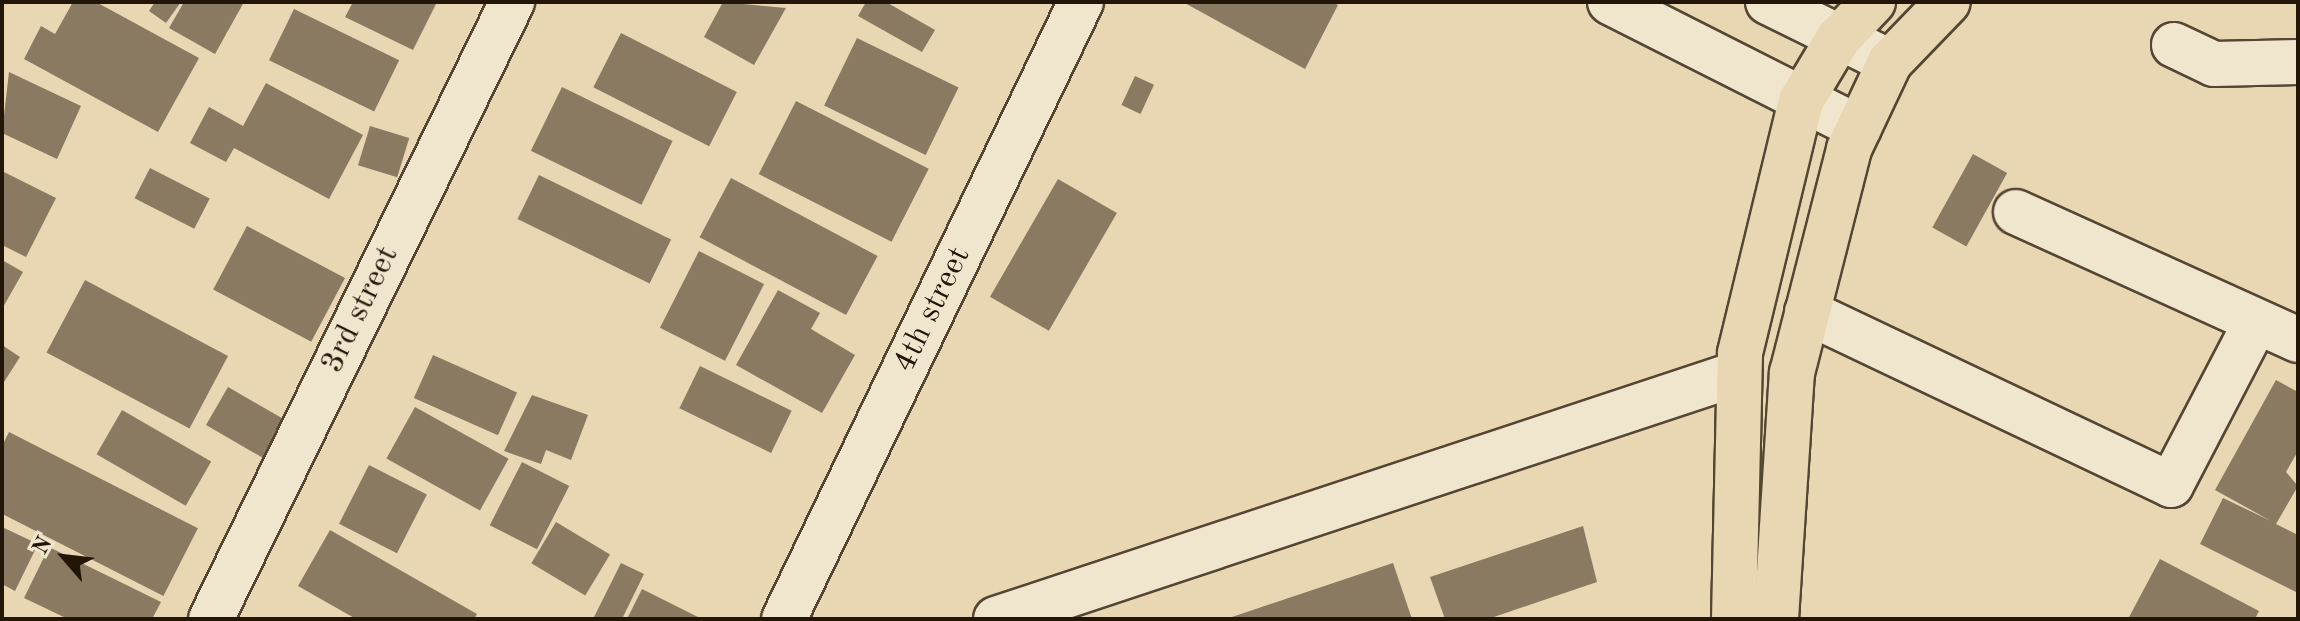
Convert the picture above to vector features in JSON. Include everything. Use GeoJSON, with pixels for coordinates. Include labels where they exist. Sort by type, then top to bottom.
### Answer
{"type":"FeatureCollection","features":[{"type":"Feature","properties":{"kind":"main road"},"geometry":{"type":"LineString","coordinates":[[1734,619],[1736,374],[1801,101],[1838,39],[1873,2]]}},
{"type":"Feature","properties":{"kind":"main road"},"geometry":{"type":"LineString","coordinates":[[1776,619],[1792,373],[1807,312],[1859,128],[1890,62],[1948,2]]}},
{"type":"Feature","properties":{"kind":"street","name":"3rd street"},"geometry":{"type":"LineString","coordinates":[[211,619],[512,2]]}},
{"type":"Feature","properties":{"kind":"street","name":"4th street"},"geometry":{"type":"LineString","coordinates":[[784,619],[1081,2]]}},
{"type":"Feature","properties":{"kind":"street"},"geometry":{"type":"LineString","coordinates":[[1610,2],[1859,128]]}},
{"type":"Feature","properties":{"kind":"street"},"geometry":{"type":"LineString","coordinates":[[1768,2],[1890,62]]}},
{"type":"Feature","properties":{"kind":"street"},"geometry":{"type":"LineString","coordinates":[[2174,45],[2214,64],[2298,62]]}},
{"type":"Feature","properties":{"kind":"street"},"geometry":{"type":"LineString","coordinates":[[2016,212],[2298,340]]}},
{"type":"Feature","properties":{"kind":"street"},"geometry":{"type":"LineString","coordinates":[[1807,312],[2171,485],[2256,322]]}},
{"type":"Feature","properties":{"kind":"street"},"geometry":{"type":"LineString","coordinates":[[996,619],[1736,374]]}},
{"type":"Feature","properties":{"kind":"building"},"geometry":{"type":"Polygon","coordinates":[[[73,2],[96,2],[199,58],[158,132],[24,59],[41,26],[55,34],[73,2]]]}},
{"type":"Feature","properties":{"kind":"building"},"geometry":{"type":"Polygon","coordinates":[[[155,2],[181,2],[166,23],[149,11],[155,2]]]}},
{"type":"Feature","properties":{"kind":"building"},"geometry":{"type":"Polygon","coordinates":[[[184,2],[244,2],[215,54],[169,28],[184,2]]]}},
{"type":"Feature","properties":{"kind":"building"},"geometry":{"type":"Polygon","coordinates":[[[353,2],[437,2],[413,50],[345,17],[353,2]]]}},
{"type":"Feature","properties":{"kind":"building"},"geometry":{"type":"Polygon","coordinates":[[[723,2],[786,8],[754,65],[704,37],[723,2]]]}},
{"type":"Feature","properties":{"kind":"building"},"geometry":{"type":"Polygon","coordinates":[[[866,2],[886,2],[935,30],[922,52],[858,16],[866,2]]]}},
{"type":"Feature","properties":{"kind":"building"},"geometry":{"type":"Polygon","coordinates":[[[1183,2],[1331,2],[1338,5],[1305,69],[1183,2]]]}},
{"type":"Feature","properties":{"kind":"building"},"geometry":{"type":"Polygon","coordinates":[[[294,9],[399,60],[374,112],[269,60],[294,9]]]}},
{"type":"Feature","properties":{"kind":"building"},"geometry":{"type":"Polygon","coordinates":[[[621,33],[737,92],[709,146],[593,87],[621,33]]]}},
{"type":"Feature","properties":{"kind":"building"},"geometry":{"type":"Polygon","coordinates":[[[857,38],[959,88],[926,155],[824,105],[857,38]]]}},
{"type":"Feature","properties":{"kind":"building"},"geometry":{"type":"Polygon","coordinates":[[[9,72],[81,106],[57,159],[2,133],[9,72]]]}},
{"type":"Feature","properties":{"kind":"building"},"geometry":{"type":"Polygon","coordinates":[[[1135,76],[1154,85],[1141,114],[1121,105],[1135,76]]]}},
{"type":"Feature","properties":{"kind":"building"},"geometry":{"type":"Polygon","coordinates":[[[266,83],[363,135],[329,199],[234,148],[226,162],[190,143],[209,107],[243,126],[266,83]]]}},
{"type":"Feature","properties":{"kind":"building"},"geometry":{"type":"Polygon","coordinates":[[[562,87],[673,141],[641,205],[531,151],[562,87]]]}},
{"type":"Feature","properties":{"kind":"building"},"geometry":{"type":"Polygon","coordinates":[[[796,101],[929,169],[892,242],[759,174],[796,101]]]}},
{"type":"Feature","properties":{"kind":"building"},"geometry":{"type":"Polygon","coordinates":[[[370,126],[409,138],[397,177],[358,165],[370,126]]]}},
{"type":"Feature","properties":{"kind":"building"},"geometry":{"type":"Polygon","coordinates":[[[1973,154],[2007,173],[1966,246],[1932,227],[1973,154]]]}},
{"type":"Feature","properties":{"kind":"building"},"geometry":{"type":"Polygon","coordinates":[[[150,168],[210,198],[194,229],[135,198],[150,168]]]}},
{"type":"Feature","properties":{"kind":"building"},"geometry":{"type":"Polygon","coordinates":[[[2,171],[56,198],[26,257],[2,245],[2,171]]]}},
{"type":"Feature","properties":{"kind":"building"},"geometry":{"type":"Polygon","coordinates":[[[539,175],[671,239],[650,283],[518,219],[539,175]]]}},
{"type":"Feature","properties":{"kind":"building"},"geometry":{"type":"Polygon","coordinates":[[[731,178],[878,256],[846,315],[700,237],[731,178]]]}},
{"type":"Feature","properties":{"kind":"building"},"geometry":{"type":"Polygon","coordinates":[[[1058,179],[1117,213],[1049,331],[990,297],[1058,179]]]}},
{"type":"Feature","properties":{"kind":"building"},"geometry":{"type":"Polygon","coordinates":[[[247,226],[345,278],[311,342],[213,290],[247,226]]]}},
{"type":"Feature","properties":{"kind":"building"},"geometry":{"type":"Polygon","coordinates":[[[699,251],[764,284],[725,361],[660,328],[699,251]]]}},
{"type":"Feature","properties":{"kind":"building"},"geometry":{"type":"Polygon","coordinates":[[[2,260],[23,272],[2,309],[2,260]]]}},
{"type":"Feature","properties":{"kind":"building"},"geometry":{"type":"Polygon","coordinates":[[[85,280],[228,356],[190,428],[47,352],[85,280]]]}},
{"type":"Feature","properties":{"kind":"building"},"geometry":{"type":"Polygon","coordinates":[[[778,290],[820,313],[811,329],[855,355],[822,413],[736,365],[778,290]]]}},
{"type":"Feature","properties":{"kind":"building"},"geometry":{"type":"Polygon","coordinates":[[[2,345],[20,357],[2,385],[2,345]]]}},
{"type":"Feature","properties":{"kind":"building"},"geometry":{"type":"Polygon","coordinates":[[[433,355],[517,392],[498,435],[414,398],[433,355]]]}},
{"type":"Feature","properties":{"kind":"building"},"geometry":{"type":"Polygon","coordinates":[[[700,366],[792,411],[771,453],[679,408],[700,366]]]}},
{"type":"Feature","properties":{"kind":"building"},"geometry":{"type":"Polygon","coordinates":[[[2276,380],[2298,392],[2298,451],[2286,472],[2298,486],[2276,524],[2298,535],[2298,593],[2200,544],[2223,498],[2271,521],[2215,490],[2276,380]]]}},
{"type":"Feature","properties":{"kind":"building"},"geometry":{"type":"Polygon","coordinates":[[[228,387],[285,420],[263,458],[206,425],[228,387]]]}},
{"type":"Feature","properties":{"kind":"building"},"geometry":{"type":"Polygon","coordinates":[[[532,395],[588,415],[571,460],[546,450],[541,464],[504,451],[532,395]]]}},
{"type":"Feature","properties":{"kind":"building"},"geometry":{"type":"Polygon","coordinates":[[[415,407],[509,459],[480,510],[386,459],[415,407]]]}},
{"type":"Feature","properties":{"kind":"building"},"geometry":{"type":"Polygon","coordinates":[[[122,410],[211,462],[186,506],[97,454],[122,410]]]}},
{"type":"Feature","properties":{"kind":"building"},"geometry":{"type":"Polygon","coordinates":[[[9,432],[198,528],[163,596],[2,514],[2,446],[9,432]]]}},
{"type":"Feature","properties":{"kind":"building"},"geometry":{"type":"Polygon","coordinates":[[[522,462],[569,486],[537,549],[490,525],[522,462]]]}},
{"type":"Feature","properties":{"kind":"building"},"geometry":{"type":"Polygon","coordinates":[[[369,465],[427,495],[397,553],[339,524],[369,465]]]}},
{"type":"Feature","properties":{"kind":"building"},"geometry":{"type":"Polygon","coordinates":[[[556,522],[610,554],[585,596],[531,563],[556,522]]]}},
{"type":"Feature","properties":{"kind":"building"},"geometry":{"type":"Polygon","coordinates":[[[1583,526],[1597,582],[1488,619],[1445,619],[1430,577],[1583,526]]]}},
{"type":"Feature","properties":{"kind":"building"},"geometry":{"type":"Polygon","coordinates":[[[2,527],[38,544],[15,591],[2,584],[2,527]]]}},
{"type":"Feature","properties":{"kind":"building"},"geometry":{"type":"Polygon","coordinates":[[[330,530],[477,614],[474,619],[356,619],[298,586],[330,530]]]}},
{"type":"Feature","properties":{"kind":"building"},"geometry":{"type":"Polygon","coordinates":[[[49,547],[161,602],[152,619],[68,619],[24,598],[49,547]]]}},
{"type":"Feature","properties":{"kind":"building"},"geometry":{"type":"Polygon","coordinates":[[[2160,559],[2259,611],[2255,619],[2128,619],[2160,559]]]}},
{"type":"Feature","properties":{"kind":"building"},"geometry":{"type":"Polygon","coordinates":[[[621,563],[644,574],[622,619],[593,619],[621,563]]]}},
{"type":"Feature","properties":{"kind":"building"},"geometry":{"type":"Polygon","coordinates":[[[1393,563],[1412,619],[1229,619],[1229,618],[1393,563]]]}},
{"type":"Feature","properties":{"kind":"building"},"geometry":{"type":"Polygon","coordinates":[[[642,589],[702,619],[627,619],[642,589]]]}}]}
